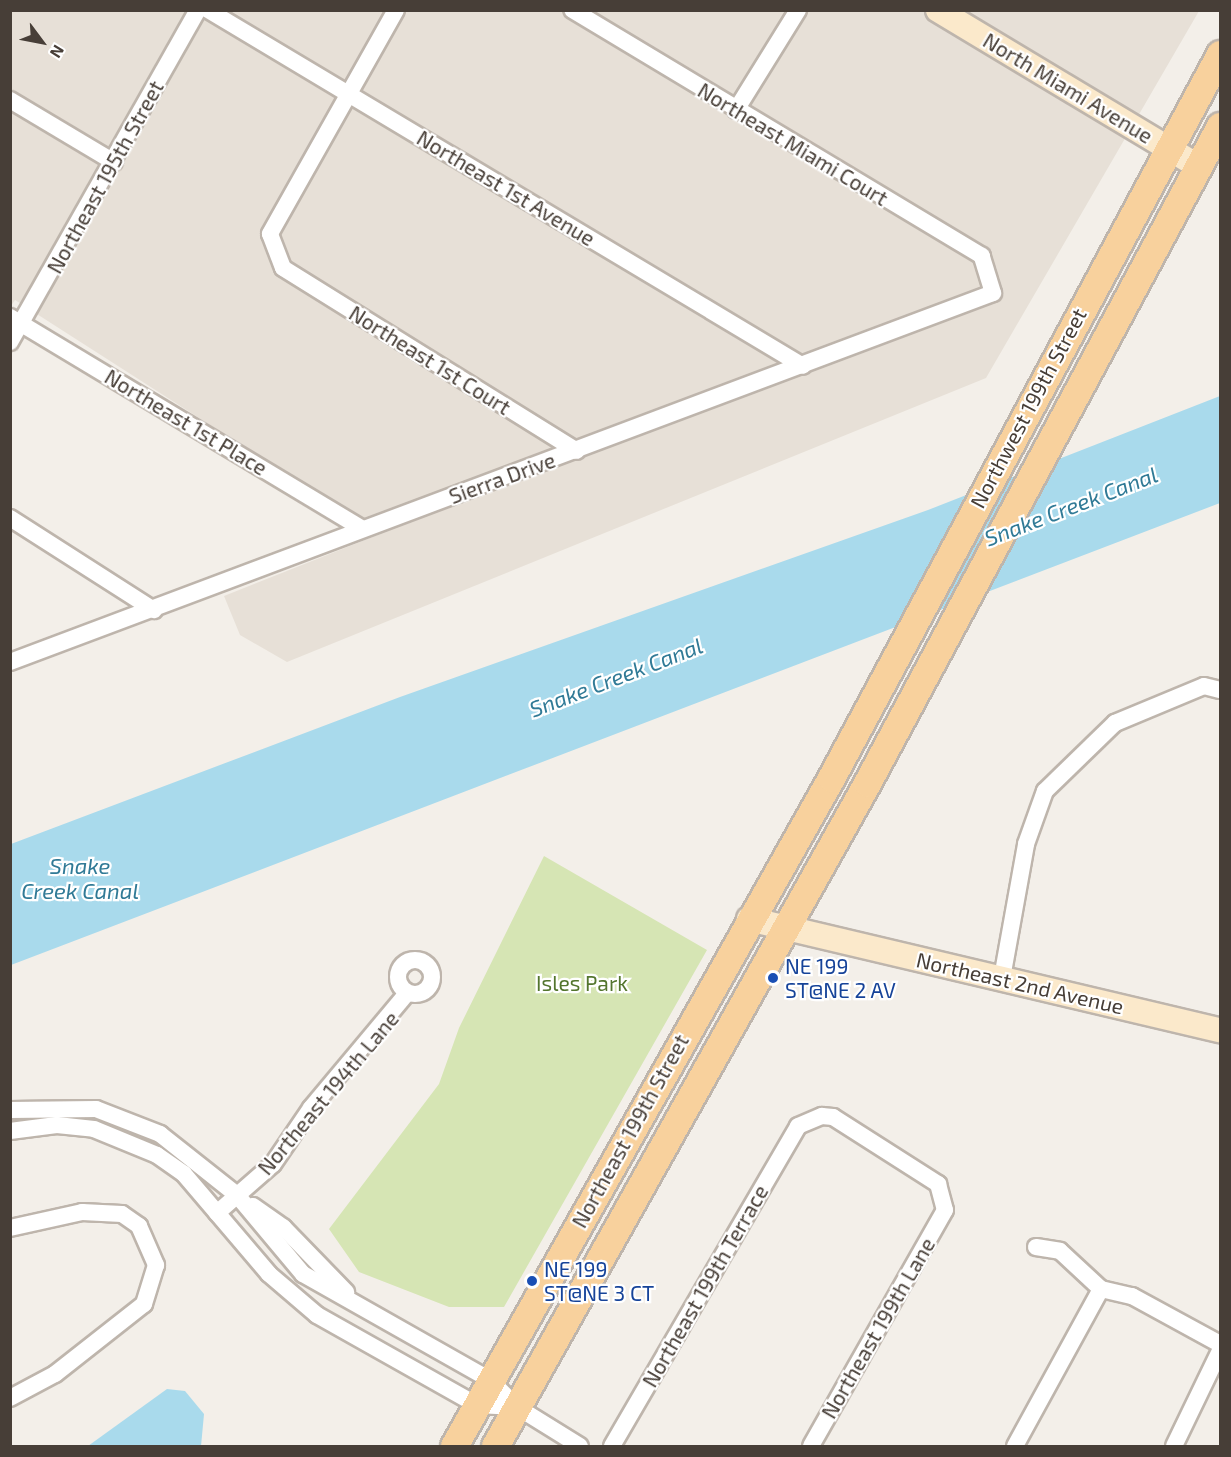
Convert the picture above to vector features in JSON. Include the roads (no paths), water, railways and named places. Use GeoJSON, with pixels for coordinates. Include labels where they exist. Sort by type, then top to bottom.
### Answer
{"type":"FeatureCollection","features":[{"type":"Feature","properties":{"kind":"main road","name":"Northwest 199th Street"},"geometry":{"type":"LineString","coordinates":[[749,919],[909,632],[1168,148],[1221,54]]}},
{"type":"Feature","properties":{"kind":"main road","name":"Northwest 199th Street"},"geometry":{"type":"LineString","coordinates":[[783,929],[957,615],[1221,126]]}},
{"type":"Feature","properties":{"kind":"main road","name":"Northeast 199th Street"},"geometry":{"type":"LineString","coordinates":[[454,1446],[749,919]]}},
{"type":"Feature","properties":{"kind":"main road","name":"Northeast 199th Street"},"geometry":{"type":"LineString","coordinates":[[495,1446],[783,929]]}},
{"type":"Feature","properties":{"kind":"street","name":"Northeast 195th Street"},"geometry":{"type":"LineString","coordinates":[[10,342],[16,321],[114,162],[198,10]]}},
{"type":"Feature","properties":{"kind":"street","name":"Northeast 1st Avenue"},"geometry":{"type":"LineString","coordinates":[[208,10],[803,366]]}},
{"type":"Feature","properties":{"kind":"street"},"geometry":{"type":"LineString","coordinates":[[347,93],[396,10]]}},
{"type":"Feature","properties":{"kind":"street","name":"Northeast Miami Court"},"geometry":{"type":"LineString","coordinates":[[572,10],[982,256],[993,293]]}},
{"type":"Feature","properties":{"kind":"street"},"geometry":{"type":"LineString","coordinates":[[736,110],[798,10]]}},
{"type":"Feature","properties":{"kind":"street","name":"North Miami Avenue"},"geometry":{"type":"LineString","coordinates":[[939,10],[1198,166]]}},
{"type":"Feature","properties":{"kind":"street","name":"Northeast 1st Court"},"geometry":{"type":"LineString","coordinates":[[347,93],[270,234],[283,268],[577,451]]}},
{"type":"Feature","properties":{"kind":"street"},"geometry":{"type":"LineString","coordinates":[[10,100],[114,162]]}},
{"type":"Feature","properties":{"kind":"street","name":"Sierra Drive"},"geometry":{"type":"LineString","coordinates":[[10,662],[154,610],[361,528],[577,451],[993,293]]}},
{"type":"Feature","properties":{"kind":"street","name":"Northeast 1st Place"},"geometry":{"type":"LineString","coordinates":[[16,321],[361,528]]}},
{"type":"Feature","properties":{"kind":"street"},"geometry":{"type":"LineString","coordinates":[[10,518],[154,610]]}},
{"type":"Feature","properties":{"kind":"street"},"geometry":{"type":"LineString","coordinates":[[1002,978],[1026,844],[1045,791],[1115,723],[1204,687],[1221,690]]}},
{"type":"Feature","properties":{"kind":"street","name":"Northeast 2nd Avenue"},"geometry":{"type":"LineString","coordinates":[[749,919],[783,929],[1221,1030]]}},
{"type":"Feature","properties":{"kind":"street","name":"Northeast 194th Lane"},"geometry":{"type":"LineString","coordinates":[[217,1213],[273,1164],[310,1108],[407,993]]}},
{"type":"Feature","properties":{"kind":"street"},"geometry":{"type":"LineString","coordinates":[[10,1110],[60,1106],[132,1120],[187,1150],[237,1195],[303,1274],[490,1380],[517,1407],[580,1446]]}},
{"type":"Feature","properties":{"kind":"street","name":"Northeast 199th Lane"},"geometry":{"type":"LineString","coordinates":[[798,1126],[833,1117],[938,1184],[945,1210],[811,1446]]}},
{"type":"Feature","properties":{"kind":"street"},"geometry":{"type":"LineString","coordinates":[[10,1131],[57,1125],[121,1138],[184,1174],[269,1274],[309,1309],[477,1405],[517,1407]]}},
{"type":"Feature","properties":{"kind":"street","name":"Northeast 199th Terrace"},"geometry":{"type":"LineString","coordinates":[[612,1446],[798,1126]]}},
{"type":"Feature","properties":{"kind":"street"},"geometry":{"type":"LineString","coordinates":[[10,1228],[102,1210],[122,1214],[149,1242],[156,1266],[153,1290],[144,1304],[55,1374],[10,1398]]}},
{"type":"Feature","properties":{"kind":"street"},"geometry":{"type":"LineString","coordinates":[[1036,1247],[1060,1251],[1101,1289],[1132,1296],[1221,1344]]}},
{"type":"Feature","properties":{"kind":"street"},"geometry":{"type":"LineString","coordinates":[[1016,1446],[1101,1289]]}},
{"type":"Feature","properties":{"kind":"street"},"geometry":{"type":"LineString","coordinates":[[1174,1446],[1221,1351]]}},
{"type":"Feature","properties":{"kind":"water","name":"Snake Creek Canal"},"geometry":{"type":"Polygon","coordinates":[[[1220,396],[1220,503],[11,965],[11,844],[400,697],[928,510],[1220,396]]]}},
{"type":"Feature","properties":{"kind":"water"},"geometry":{"type":"Polygon","coordinates":[[[167,1389],[185,1391],[204,1414],[201,1446],[88,1446],[167,1389]]]}},
{"type":"Feature","properties":{"kind":"place","name":"NE 199 ST@NE 2 AV"},"geometry":{"type":"Point","coordinates":[773,978]}},
{"type":"Feature","properties":{"kind":"place","name":"NE 199 ST@NE 3 CT"},"geometry":{"type":"Point","coordinates":[532,1281]}},
{"type":"Feature","properties":{"kind":"park label","name":"Isles Park"},"geometry":{"type":"Point","coordinates":[582,983]}}]}
